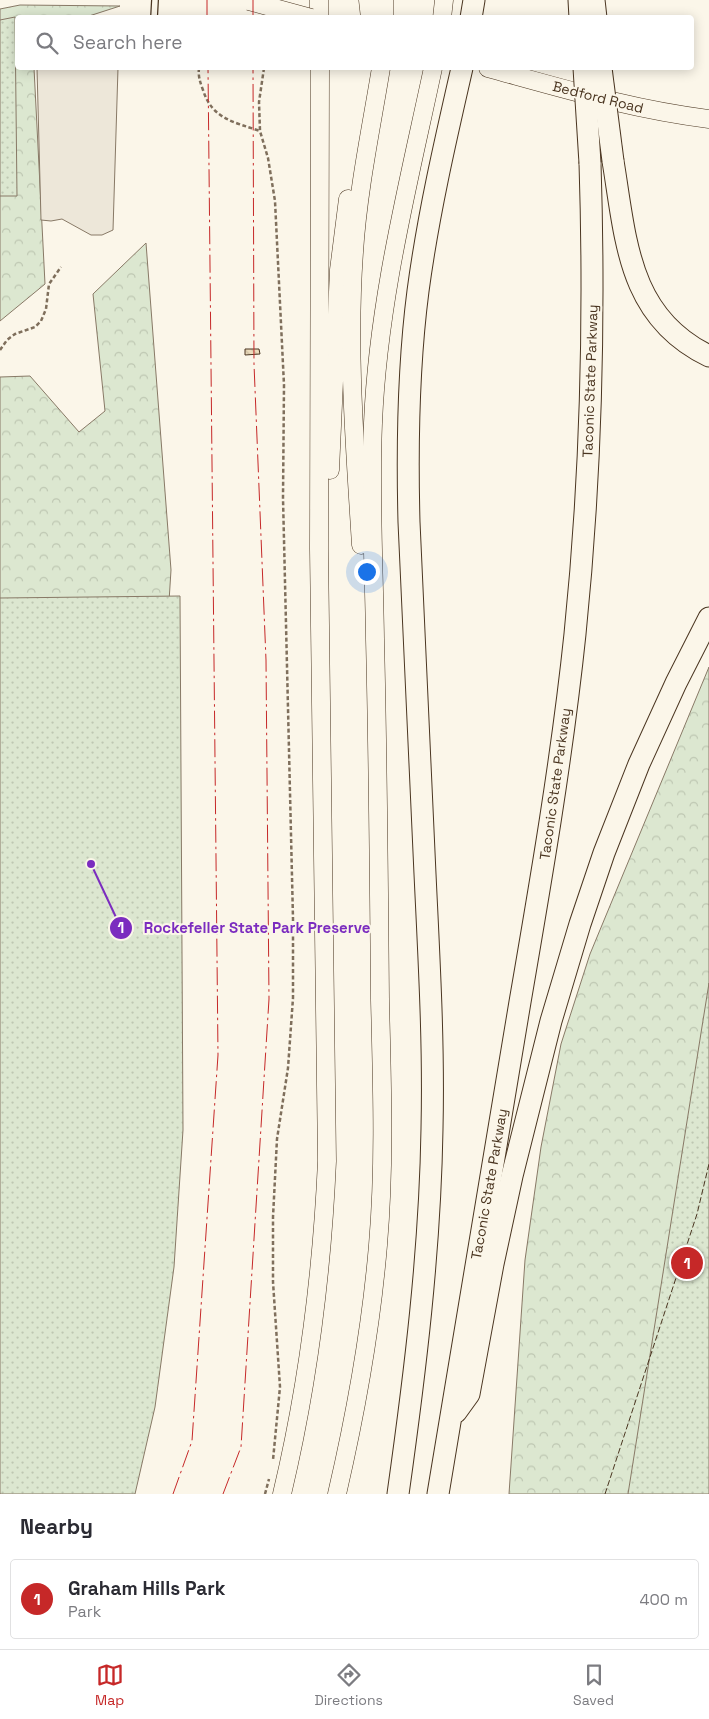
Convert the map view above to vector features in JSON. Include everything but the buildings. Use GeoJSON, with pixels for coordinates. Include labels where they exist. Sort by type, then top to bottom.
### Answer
{"type":"FeatureCollection","features":[{"type":"Feature","properties":{"kind":"highway"},"geometry":{"type":"LineString","coordinates":[[472,15],[474,0]]}},
{"type":"Feature","properties":{"kind":"highway"},"geometry":{"type":"LineString","coordinates":[[579,0],[580,15]]}},
{"type":"Feature","properties":{"kind":"highway"},"geometry":{"type":"LineString","coordinates":[[594,0],[596,15]]}},
{"type":"Feature","properties":{"kind":"highway"},"geometry":{"type":"LineString","coordinates":[[398,1494],[417,1355],[423,1292],[429,1209],[432,1120],[430,974],[409,515],[409,411],[416,313],[423,258],[438,175],[462,70]]}},
{"type":"Feature","properties":{"kind":"highway","name":"Taconic State Parkway"},"geometry":{"type":"LineString","coordinates":[[438,1494],[550,821],[573,647],[586,496],[591,397],[592,267],[590,163],[584,70]]}},
{"type":"Feature","properties":{"kind":"highway"},"geometry":{"type":"LineString","coordinates":[[601,70],[613,162],[635,274],[651,308],[667,327],[686,343],[709,356]]}},
{"type":"Feature","properties":{"kind":"highway"},"geometry":{"type":"LineString","coordinates":[[450,1421],[469,1394],[493,1264],[514,1168],[551,1021],[583,916],[604,853],[639,764],[676,683],[709,618]]}},
{"type":"Feature","properties":{"kind":"main road"},"geometry":{"type":"LineString","coordinates":[[319,0],[320,15]]}},
{"type":"Feature","properties":{"kind":"main road"},"geometry":{"type":"LineString","coordinates":[[368,0],[370,15]]}},
{"type":"Feature","properties":{"kind":"main road"},"geometry":{"type":"LineString","coordinates":[[384,0],[384,15]]}},
{"type":"Feature","properties":{"kind":"main road"},"geometry":{"type":"LineString","coordinates":[[442,15],[444,0]]}},
{"type":"Feature","properties":{"kind":"main road"},"geometry":{"type":"LineString","coordinates":[[246,1],[300,15]]}},
{"type":"Feature","properties":{"kind":"main road"},"geometry":{"type":"LineString","coordinates":[[282,1494],[294,1440],[310,1347],[321,1254],[326,1179],[319,484],[320,70]]}},
{"type":"Feature","properties":{"kind":"main road"},"geometry":{"type":"LineString","coordinates":[[320,643],[329,500],[339,270],[369,70]]}},
{"type":"Feature","properties":{"kind":"main road"},"geometry":{"type":"LineString","coordinates":[[376,682],[362,549],[353,426],[350,342],[353,264],[358,209],[381,70]]}},
{"type":"Feature","properties":{"kind":"main road"},"geometry":{"type":"LineString","coordinates":[[337,1494],[366,1348],[377,1256],[381,1200],[382,1107],[372,470],[376,376],[392,258],[433,70]]}},
{"type":"Feature","properties":{"kind":"main road","name":"Bedford Road"},"geometry":{"type":"LineString","coordinates":[[497,70],[622,104],[709,119]]}},
{"type":"Feature","properties":{"kind":"lane"},"geometry":{"type":"LineString","coordinates":[[154,15],[155,0]]}},
{"type":"Feature","properties":{"kind":"path"},"geometry":{"type":"LineString","coordinates":[[199,70],[198,74],[207,102],[223,117],[260,131]]}},
{"type":"Feature","properties":{"kind":"path"},"geometry":{"type":"LineString","coordinates":[[264,70],[259,102],[260,131],[268,158],[275,201],[284,385],[283,498],[293,919],[293,998],[288,1068],[277,1139],[273,1217],[273,1282],[280,1387],[273,1463]]}},
{"type":"Feature","properties":{"kind":"path"},"geometry":{"type":"LineString","coordinates":[[0,350],[7,340],[35,327],[41,321],[46,309],[49,284],[61,267]]}},
{"type":"Feature","properties":{"kind":"path"},"geometry":{"type":"LineString","coordinates":[[265,1494],[269,1478]]}},
{"type":"Feature","properties":{"kind":"green space"},"geometry":{"type":"Polygon","coordinates":[[[20,5],[120,6],[92,15],[15,15],[15,70],[34,70],[45,284],[0,321],[0,9],[20,5]]]}},
{"type":"Feature","properties":{"kind":"green space"},"geometry":{"type":"Polygon","coordinates":[[[15,17],[17,196],[0,196],[0,20],[15,17]]]}},
{"type":"Feature","properties":{"kind":"green space"},"geometry":{"type":"Polygon","coordinates":[[[146,243],[171,570],[145,979],[0,1494],[0,377],[30,376],[79,432],[105,411],[93,294],[146,243]]]}},
{"type":"Feature","properties":{"kind":"green space"},"geometry":{"type":"Polygon","coordinates":[[[180,596],[183,1130],[174,1267],[155,1407],[135,1494],[0,1494],[0,598],[180,596]]]}},
{"type":"Feature","properties":{"kind":"green space"},"geometry":{"type":"Polygon","coordinates":[[[709,667],[709,1494],[509,1494],[525,1260],[541,1147],[561,1044],[590,954],[709,667]]]}},
{"type":"Feature","properties":{"kind":"green space"},"geometry":{"type":"Polygon","coordinates":[[[709,983],[709,1494],[628,1494],[701,1033],[709,983]]]}},
{"type":"Feature","properties":{"kind":"shaded area"},"geometry":{"type":"Polygon","coordinates":[[[37,70],[118,70],[113,230],[102,235],[91,235],[62,219],[41,220],[37,70]]]}},
{"type":"Feature","properties":{"kind":"fence"},"geometry":{"type":"LineString","coordinates":[[605,1494],[697,1214],[709,1164]]}},
{"type":"Feature","properties":{"kind":"power"},"geometry":{"type":"LineString","coordinates":[[207,0],[207,15]]}},
{"type":"Feature","properties":{"kind":"power"},"geometry":{"type":"LineString","coordinates":[[253,0],[253,15]]}},
{"type":"Feature","properties":{"kind":"power"},"geometry":{"type":"LineString","coordinates":[[173,1494],[192,1441],[218,1055],[208,70]]}},
{"type":"Feature","properties":{"kind":"power"},"geometry":{"type":"LineString","coordinates":[[223,1494],[241,1447],[269,999],[266,660],[254,364],[253,70]]}},
{"type":"Feature","properties":{"kind":"place","name":"Rockefeller State Park Preserve"},"geometry":{"type":"Point","coordinates":[91,864]}},
{"type":"Feature","properties":{"kind":"place","name":"Graham Hills Park"},"geometry":{"type":"Point","coordinates":[687,1263]}}]}
